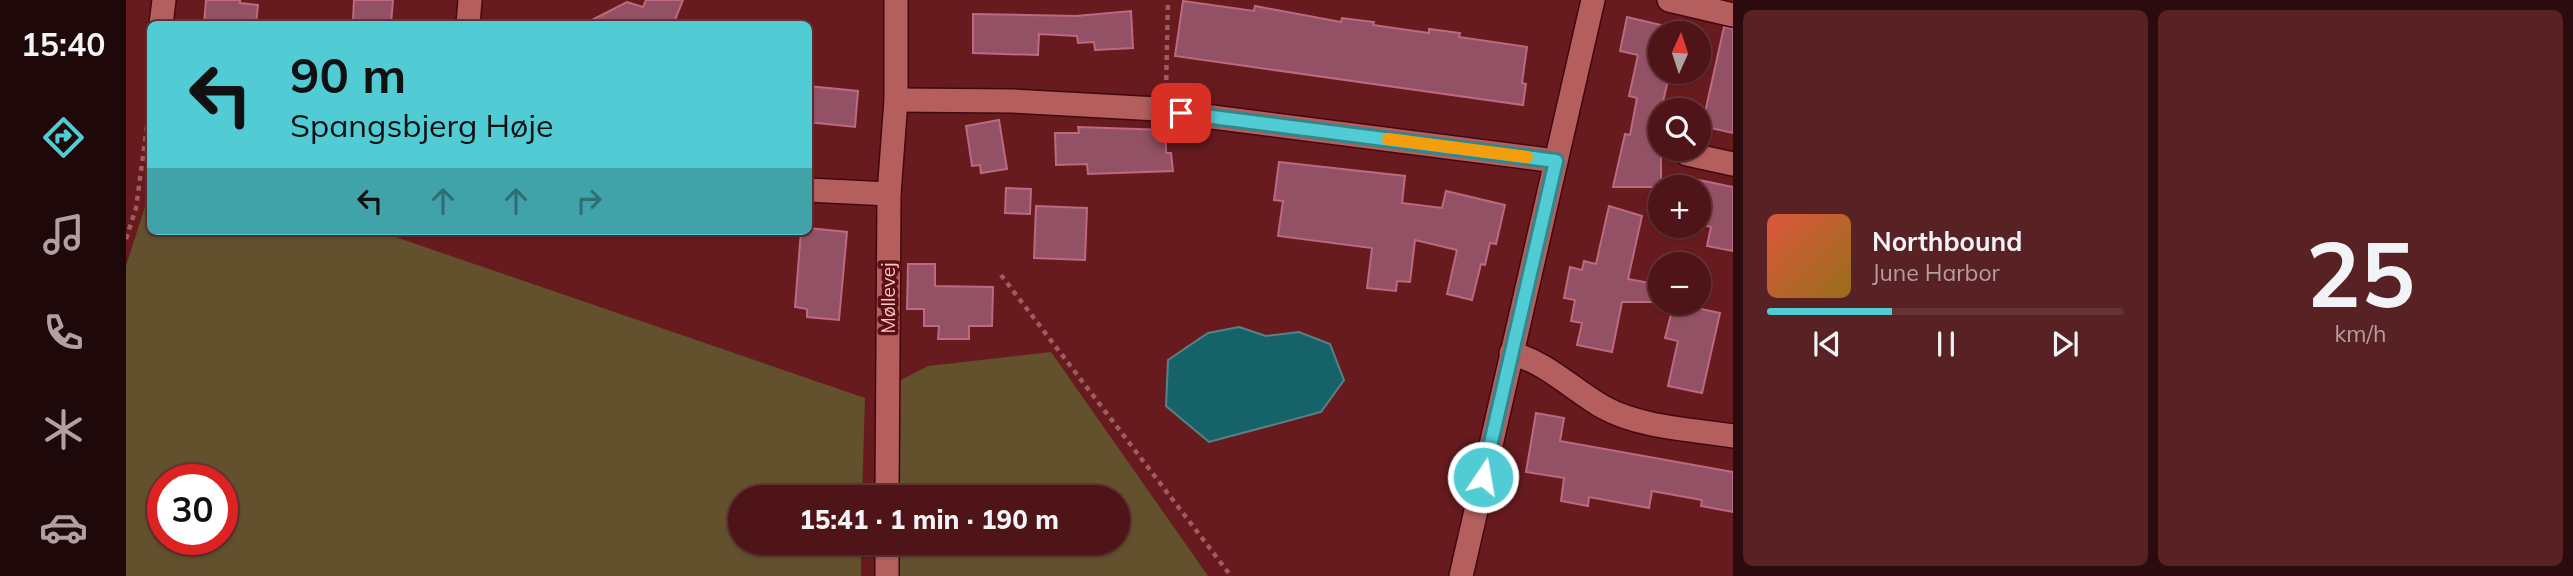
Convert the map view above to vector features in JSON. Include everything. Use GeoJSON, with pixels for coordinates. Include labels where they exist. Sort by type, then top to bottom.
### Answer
{"type":"FeatureCollection","features":[{"type":"Feature","properties":{"kind":"street"},"geometry":{"type":"LineString","coordinates":[[161,21],[163,0]]}},
{"type":"Feature","properties":{"kind":"street"},"geometry":{"type":"LineString","coordinates":[[468,21],[470,0]]}},
{"type":"Feature","properties":{"kind":"street","name":"Møllevej"},"geometry":{"type":"LineString","coordinates":[[887,485],[889,194],[896,100],[896,0]]}},
{"type":"Feature","properties":{"kind":"street"},"geometry":{"type":"LineString","coordinates":[[1461,576],[1593,0]]}},
{"type":"Feature","properties":{"kind":"street"},"geometry":{"type":"LineString","coordinates":[[1669,0],[1733,15]]}},
{"type":"Feature","properties":{"kind":"street"},"geometry":{"type":"LineString","coordinates":[[896,100],[1013,101],[1168,109],[1556,161]]}},
{"type":"Feature","properties":{"kind":"street"},"geometry":{"type":"LineString","coordinates":[[1711,160],[1733,164]]}},
{"type":"Feature","properties":{"kind":"street"},"geometry":{"type":"LineString","coordinates":[[812,190],[889,194]]}},
{"type":"Feature","properties":{"kind":"street"},"geometry":{"type":"LineString","coordinates":[[1511,353],[1530,358],[1603,407],[1630,419],[1733,436]]}},
{"type":"Feature","properties":{"kind":"street"},"geometry":{"type":"LineString","coordinates":[[887,555],[887,576]]}},
{"type":"Feature","properties":{"kind":"path"},"geometry":{"type":"LineString","coordinates":[[1168,0],[1168,109]]}},
{"type":"Feature","properties":{"kind":"path"},"geometry":{"type":"LineString","coordinates":[[126,239],[136,208],[147,126]]}},
{"type":"Feature","properties":{"kind":"path"},"geometry":{"type":"LineString","coordinates":[[1001,275],[1231,576]]}},
{"type":"Feature","properties":{"kind":"shaded area"},"geometry":{"type":"Polygon","coordinates":[[[147,200],[147,235],[390,235],[865,398],[862,485],[728,485],[728,555],[861,555],[861,576],[126,576],[126,266],[147,200]]]}},
{"type":"Feature","properties":{"kind":"shaded area"},"geometry":{"type":"Polygon","coordinates":[[[1051,352],[1208,576],[900,576],[899,555],[1130,555],[1130,485],[899,485],[897,382],[928,366],[1051,352]]]}},
{"type":"Feature","properties":{"kind":"water"},"geometry":{"type":"Polygon","coordinates":[[[1239,327],[1266,336],[1299,332],[1330,344],[1344,380],[1321,412],[1209,442],[1166,406],[1168,360],[1208,333],[1239,327]]]}},
{"type":"Feature","properties":{"kind":"building"},"geometry":{"type":"Polygon","coordinates":[[[206,0],[240,0],[240,3],[258,5],[256,21],[204,21],[206,0]]]}},
{"type":"Feature","properties":{"kind":"building"},"geometry":{"type":"Polygon","coordinates":[[[354,0],[393,0],[391,21],[353,20],[354,0]]]}},
{"type":"Feature","properties":{"kind":"building"},"geometry":{"type":"Polygon","coordinates":[[[646,0],[683,0],[677,21],[590,21],[627,2],[643,7],[646,0]]]}},
{"type":"Feature","properties":{"kind":"building"},"geometry":{"type":"Polygon","coordinates":[[[1183,1],[1254,11],[1255,6],[1341,22],[1342,18],[1374,22],[1373,25],[1429,33],[1429,29],[1460,33],[1459,37],[1527,47],[1522,83],[1526,84],[1523,105],[1175,56],[1183,1]]]}},
{"type":"Feature","properties":{"kind":"building"},"geometry":{"type":"Polygon","coordinates":[[[1131,11],[1133,48],[1095,50],[1094,42],[1078,43],[1077,36],[1039,34],[1038,55],[973,53],[973,14],[1076,16],[1131,11]]]}},
{"type":"Feature","properties":{"kind":"building"},"geometry":{"type":"Polygon","coordinates":[[[1627,17],[1648,22],[1648,84],[1667,84],[1664,98],[1648,98],[1648,161],[1661,161],[1661,175],[1648,175],[1648,187],[1613,187],[1625,134],[1630,135],[1637,98],[1629,96],[1638,55],[1620,51],[1627,17]]]}},
{"type":"Feature","properties":{"kind":"building"},"geometry":{"type":"Polygon","coordinates":[[[1724,27],[1733,29],[1733,133],[1711,128],[1711,98],[1708,98],[1724,27]]]}},
{"type":"Feature","properties":{"kind":"building"},"geometry":{"type":"Polygon","coordinates":[[[812,86],[858,91],[855,127],[812,122],[812,86]]]}},
{"type":"Feature","properties":{"kind":"building"},"geometry":{"type":"Polygon","coordinates":[[[999,120],[1007,169],[981,173],[980,165],[972,166],[966,126],[999,120]]]}},
{"type":"Feature","properties":{"kind":"building"},"geometry":{"type":"Polygon","coordinates":[[[1078,127],[1166,130],[1166,153],[1171,153],[1173,171],[1088,174],[1087,164],[1056,165],[1055,133],[1079,133],[1078,127]]]}},
{"type":"Feature","properties":{"kind":"building"},"geometry":{"type":"Polygon","coordinates":[[[1279,162],[1405,176],[1402,203],[1442,208],[1446,191],[1505,205],[1496,244],[1490,243],[1485,265],[1481,264],[1472,300],[1447,294],[1457,250],[1415,240],[1410,282],[1397,281],[1396,291],[1367,288],[1372,248],[1278,236],[1283,201],[1274,200],[1279,162]]]}},
{"type":"Feature","properties":{"kind":"building"},"geometry":{"type":"Polygon","coordinates":[[[1711,182],[1733,187],[1733,251],[1707,246],[1711,238],[1711,182]]]}},
{"type":"Feature","properties":{"kind":"building"},"geometry":{"type":"Polygon","coordinates":[[[1006,188],[1031,189],[1030,214],[1005,213],[1006,188]]]}},
{"type":"Feature","properties":{"kind":"building"},"geometry":{"type":"Polygon","coordinates":[[[1036,206],[1087,208],[1085,260],[1034,258],[1036,206]]]}},
{"type":"Feature","properties":{"kind":"building"},"geometry":{"type":"Polygon","coordinates":[[[1609,206],[1642,216],[1628,279],[1648,283],[1648,302],[1622,302],[1612,352],[1577,345],[1582,323],[1571,321],[1575,300],[1564,298],[1570,267],[1582,270],[1584,261],[1596,264],[1609,206]]]}},
{"type":"Feature","properties":{"kind":"building"},"geometry":{"type":"Polygon","coordinates":[[[812,228],[847,232],[839,320],[807,317],[807,309],[795,307],[801,235],[812,235],[812,228]]]}},
{"type":"Feature","properties":{"kind":"building"},"geometry":{"type":"Polygon","coordinates":[[[908,264],[935,264],[935,286],[993,287],[992,326],[969,326],[969,339],[938,339],[939,326],[924,326],[924,309],[907,309],[908,264]]]}},
{"type":"Feature","properties":{"kind":"building"},"geometry":{"type":"Polygon","coordinates":[[[1711,311],[1720,313],[1702,393],[1668,386],[1678,341],[1665,338],[1671,315],[1711,315],[1711,311]]]}},
{"type":"Feature","properties":{"kind":"building"},"geometry":{"type":"Polygon","coordinates":[[[1536,413],[1564,418],[1560,441],[1733,472],[1733,512],[1701,506],[1702,500],[1652,491],[1649,508],[1589,497],[1588,506],[1561,501],[1564,478],[1526,472],[1536,413]]]}},
{"type":"Feature","properties":{"kind":"slow traffic"},"geometry":{"type":"LineString","coordinates":[[1388,139],[1527,157]]}},
{"type":"Feature","properties":{"kind":"route"},"geometry":{"type":"LineString","coordinates":[[1181,113],[1556,161],[1483,477]]}}]}
